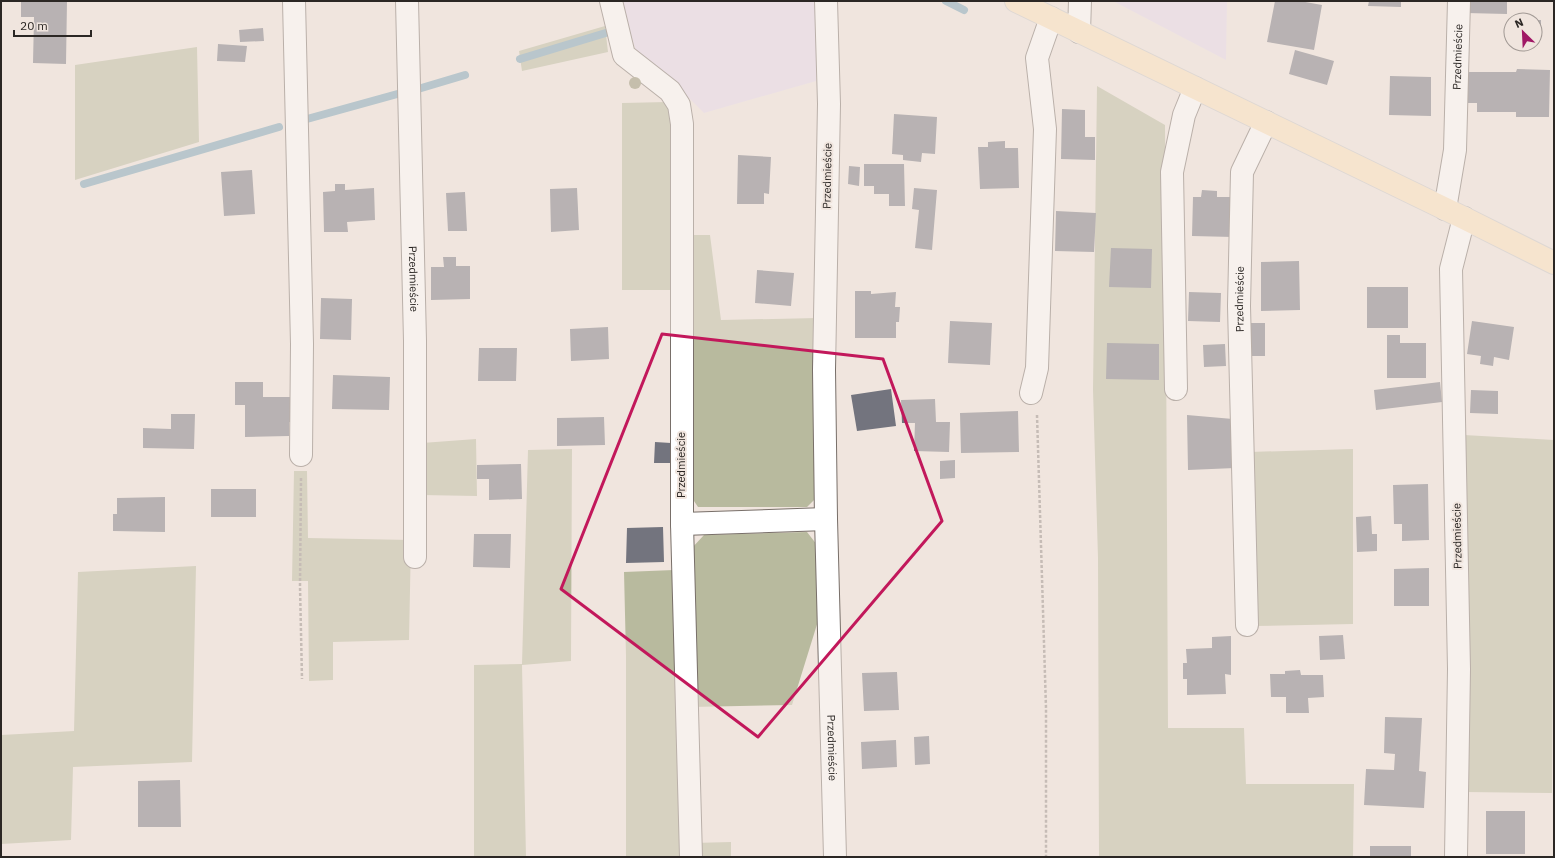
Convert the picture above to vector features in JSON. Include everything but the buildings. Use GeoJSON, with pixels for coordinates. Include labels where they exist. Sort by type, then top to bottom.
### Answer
{"type":"FeatureCollection","features":[{"type":"Feature","properties":{"kind":"main road"},"geometry":{"type":"LineString","coordinates":[[1016,1],[1454,213],[1554,264]]}},
{"type":"Feature","properties":{"kind":"street"},"geometry":{"type":"LineString","coordinates":[[294,1],[302,336],[301,456]]}},
{"type":"Feature","properties":{"kind":"street","name":"Przedmieście"},"geometry":{"type":"LineString","coordinates":[[407,1],[415,341],[415,557]]}},
{"type":"Feature","properties":{"kind":"street","name":"Przedmieście"},"geometry":{"type":"LineString","coordinates":[[612,1],[624,55],[670,91],[679,105],[682,124],[682,524],[691,857]]}},
{"type":"Feature","properties":{"kind":"street","name":"Przedmieście"},"geometry":{"type":"LineString","coordinates":[[826,1],[829,104],[824,363],[834,857]]}},
{"type":"Feature","properties":{"kind":"street"},"geometry":{"type":"LineString","coordinates":[[1078,32],[1080,1]]}},
{"type":"Feature","properties":{"kind":"street","name":"Przedmieście"},"geometry":{"type":"LineString","coordinates":[[1456,857],[1459,669],[1450,268],[1454,213],[1459,1]]}},
{"type":"Feature","properties":{"kind":"street"},"geometry":{"type":"LineString","coordinates":[[1032,393],[1037,368],[1045,129],[1037,58],[1051,18]]}},
{"type":"Feature","properties":{"kind":"street"},"geometry":{"type":"LineString","coordinates":[[1176,389],[1172,172],[1184,115],[1195,88]]}},
{"type":"Feature","properties":{"kind":"street","name":"Przedmieście"},"geometry":{"type":"LineString","coordinates":[[1247,625],[1240,306],[1242,172],[1266,122]]}},
{"type":"Feature","properties":{"kind":"street"},"geometry":{"type":"LineString","coordinates":[[682,524],[826,519]]}},
{"type":"Feature","properties":{"kind":"path"},"geometry":{"type":"LineString","coordinates":[[1032,393],[1038,420],[1046,708],[1046,857]]}},
{"type":"Feature","properties":{"kind":"path"},"geometry":{"type":"LineString","coordinates":[[301,456],[300,586],[302,679]]}},
{"type":"Feature","properties":{"kind":"highlighted area"},"geometry":{"type":"Polygon","coordinates":[[[662,334],[883,359],[942,521],[758,737],[561,589],[662,334]]]}},
{"type":"Feature","properties":{"kind":"shaded area"},"geometry":{"type":"Polygon","coordinates":[[[621,1],[817,1],[816,81],[704,113],[667,76],[636,51],[621,1]]]}},
{"type":"Feature","properties":{"kind":"shaded area"},"geometry":{"type":"Polygon","coordinates":[[[1113,1],[1227,1],[1226,60],[1113,1]]]}},
{"type":"Feature","properties":{"kind":"green space"},"geometry":{"type":"Polygon","coordinates":[[[605,26],[608,52],[522,71],[519,51],[605,26]]]}},
{"type":"Feature","properties":{"kind":"green space"},"geometry":{"type":"Polygon","coordinates":[[[197,47],[199,142],[75,180],[75,65],[197,47]]]}},
{"type":"Feature","properties":{"kind":"green space"},"geometry":{"type":"Polygon","coordinates":[[[1097,86],[1165,125],[1168,728],[1244,728],[1246,784],[1354,784],[1353,857],[1099,857],[1098,558],[1093,390],[1097,86]]]}},
{"type":"Feature","properties":{"kind":"green space"},"geometry":{"type":"Polygon","coordinates":[[[667,102],[674,113],[671,290],[622,290],[622,103],[667,102]]]}},
{"type":"Feature","properties":{"kind":"green space"},"geometry":{"type":"Polygon","coordinates":[[[690,235],[710,235],[721,320],[817,318],[820,494],[807,507],[698,507],[690,495],[690,235]]]}},
{"type":"Feature","properties":{"kind":"green space"},"geometry":{"type":"Polygon","coordinates":[[[1464,435],[1554,440],[1552,793],[1466,792],[1464,435]]]}},
{"type":"Feature","properties":{"kind":"green space"},"geometry":{"type":"Polygon","coordinates":[[[476,439],[477,496],[421,495],[422,443],[476,439]]]}},
{"type":"Feature","properties":{"kind":"green space"},"geometry":{"type":"Polygon","coordinates":[[[572,449],[571,661],[522,665],[526,857],[474,857],[474,665],[522,664],[528,450],[572,449]]]}},
{"type":"Feature","properties":{"kind":"green space"},"geometry":{"type":"Polygon","coordinates":[[[1353,449],[1353,624],[1254,626],[1249,452],[1353,449]]]}},
{"type":"Feature","properties":{"kind":"green space"},"geometry":{"type":"Polygon","coordinates":[[[294,471],[307,471],[308,538],[411,540],[409,640],[333,642],[333,680],[309,681],[308,581],[292,581],[294,471]]]}},
{"type":"Feature","properties":{"kind":"green space"},"geometry":{"type":"Polygon","coordinates":[[[807,532],[821,550],[823,605],[792,705],[691,707],[691,549],[704,535],[807,532]]]}},
{"type":"Feature","properties":{"kind":"green space"},"geometry":{"type":"Polygon","coordinates":[[[196,566],[192,762],[73,767],[71,840],[1,844],[1,735],[74,731],[78,572],[196,566]]]}},
{"type":"Feature","properties":{"kind":"green space"},"geometry":{"type":"Polygon","coordinates":[[[674,570],[680,857],[626,857],[626,656],[624,572],[674,570]]]}},
{"type":"Feature","properties":{"kind":"green space"},"geometry":{"type":"Polygon","coordinates":[[[731,842],[731,857],[694,857],[693,843],[731,842]]]}},
{"type":"Feature","properties":{"kind":"waterway"},"geometry":{"type":"LineString","coordinates":[[946,1],[964,10]]}},
{"type":"Feature","properties":{"kind":"waterway"},"geometry":{"type":"LineString","coordinates":[[520,59],[609,32]]}},
{"type":"Feature","properties":{"kind":"waterway"},"geometry":{"type":"LineString","coordinates":[[418,89],[465,75]]}},
{"type":"Feature","properties":{"kind":"waterway"},"geometry":{"type":"LineString","coordinates":[[307,119],[401,93]]}},
{"type":"Feature","properties":{"kind":"waterway"},"geometry":{"type":"LineString","coordinates":[[84,184],[279,127]]}}]}
